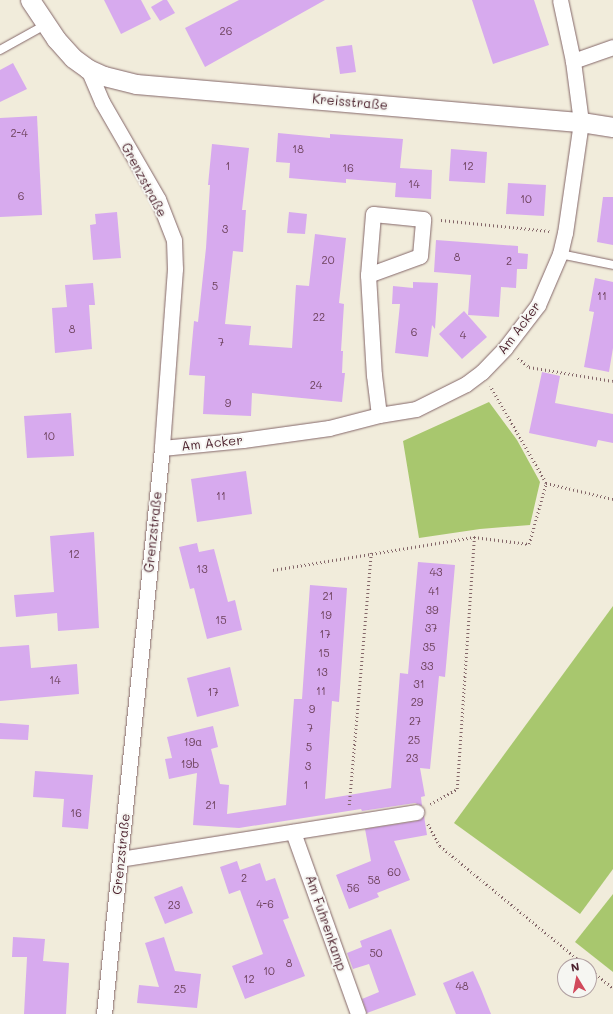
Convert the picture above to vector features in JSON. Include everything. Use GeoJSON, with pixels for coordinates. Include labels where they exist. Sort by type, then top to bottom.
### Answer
{"type":"FeatureCollection","features":[{"type":"Feature","properties":{"kind":"street","name":"Kreisstraße"},"geometry":{"type":"LineString","coordinates":[[30,0],[45,25],[74,58],[88,69],[104,76],[136,84],[581,122],[613,127]]}},
{"type":"Feature","properties":{"kind":"street","name":"Am Acker"},"geometry":{"type":"LineString","coordinates":[[162,448],[243,440],[329,428],[379,415],[416,409],[466,384],[482,372],[505,348],[538,305],[560,254],[566,233],[581,122],[573,61],[560,0]]}},
{"type":"Feature","properties":{"kind":"street"},"geometry":{"type":"LineString","coordinates":[[573,61],[613,47]]}},
{"type":"Feature","properties":{"kind":"street","name":"Grenzstraße"},"geometry":{"type":"LineString","coordinates":[[88,69],[102,102],[158,199],[174,240],[175,269],[162,448],[104,1014]]}},
{"type":"Feature","properties":{"kind":"street"},"geometry":{"type":"LineString","coordinates":[[368,274],[420,256],[423,219],[373,214],[368,274],[374,375],[379,415]]}},
{"type":"Feature","properties":{"kind":"street"},"geometry":{"type":"LineString","coordinates":[[120,859],[416,812]]}},
{"type":"Feature","properties":{"kind":"street","name":"Am Fuhrenkamp"},"geometry":{"type":"LineString","coordinates":[[294,832],[358,1014]]}},
{"type":"Feature","properties":{"kind":"lane"},"geometry":{"type":"LineString","coordinates":[[0,50],[45,25]]}},
{"type":"Feature","properties":{"kind":"lane"},"geometry":{"type":"LineString","coordinates":[[560,254],[613,265]]}},
{"type":"Feature","properties":{"kind":"path"},"geometry":{"type":"LineString","coordinates":[[423,219],[566,233]]}},
{"type":"Feature","properties":{"kind":"path"},"geometry":{"type":"LineString","coordinates":[[505,348],[528,367],[613,381]]}},
{"type":"Feature","properties":{"kind":"path"},"geometry":{"type":"LineString","coordinates":[[273,570],[474,537],[529,544],[546,483],[482,372]]}},
{"type":"Feature","properties":{"kind":"path"},"geometry":{"type":"LineString","coordinates":[[546,483],[613,499]]}},
{"type":"Feature","properties":{"kind":"path"},"geometry":{"type":"LineString","coordinates":[[474,537],[457,789],[416,812],[425,818],[440,846],[576,958]]}},
{"type":"Feature","properties":{"kind":"path"},"geometry":{"type":"LineString","coordinates":[[347,823],[371,553]]}},
{"type":"Feature","properties":{"kind":"path"},"geometry":{"type":"LineString","coordinates":[[597,975],[613,988]]}},
{"type":"Feature","properties":{"kind":"green space"},"geometry":{"type":"Polygon","coordinates":[[[489,402],[517,440],[540,482],[530,525],[480,529],[419,538],[403,441],[489,402]]]}},
{"type":"Feature","properties":{"kind":"green space"},"geometry":{"type":"Polygon","coordinates":[[[613,606],[613,869],[580,914],[454,823],[613,606]]]}},
{"type":"Feature","properties":{"kind":"green space"},"geometry":{"type":"Polygon","coordinates":[[[613,894],[613,972],[575,942],[613,894]]]}},
{"type":"Feature","properties":{"kind":"building"},"geometry":{"type":"Polygon","coordinates":[[[104,0],[141,0],[151,19],[121,34],[104,0]]]}},
{"type":"Feature","properties":{"kind":"building"},"geometry":{"type":"Polygon","coordinates":[[[163,0],[167,0],[175,13],[160,21],[151,7],[163,0]]]}},
{"type":"Feature","properties":{"kind":"building"},"geometry":{"type":"Polygon","coordinates":[[[239,0],[325,0],[205,67],[185,28],[239,0]]]}},
{"type":"Feature","properties":{"kind":"building"},"geometry":{"type":"Polygon","coordinates":[[[472,0],[534,0],[549,45],[493,64],[472,0]]]}},
{"type":"Feature","properties":{"kind":"building"},"geometry":{"type":"Polygon","coordinates":[[[352,45],[356,72],[340,74],[336,47],[352,45]]]}},
{"type":"Feature","properties":{"kind":"building"},"geometry":{"type":"Polygon","coordinates":[[[13,63],[27,89],[0,102],[0,70],[13,63]]]}},
{"type":"Feature","properties":{"kind":"building"},"geometry":{"type":"Polygon","coordinates":[[[37,116],[42,215],[0,217],[0,118],[37,116]]]}},
{"type":"Feature","properties":{"kind":"building"},"geometry":{"type":"Polygon","coordinates":[[[278,133],[330,138],[330,134],[403,139],[400,168],[432,170],[431,199],[395,197],[396,183],[346,179],[346,183],[289,178],[290,163],[276,162],[278,133]]]}},
{"type":"Feature","properties":{"kind":"building"},"geometry":{"type":"Polygon","coordinates":[[[212,144],[249,148],[242,210],[246,210],[243,252],[233,251],[225,324],[251,326],[249,345],[292,348],[296,285],[309,286],[315,234],[346,238],[339,303],[344,304],[341,351],[343,351],[342,373],[345,373],[342,402],[252,393],[251,416],[203,414],[205,376],[189,375],[194,321],[198,322],[206,248],[210,185],[208,185],[212,144]]]}},
{"type":"Feature","properties":{"kind":"building"},"geometry":{"type":"Polygon","coordinates":[[[451,149],[487,152],[485,183],[449,181],[451,149]]]}},
{"type":"Feature","properties":{"kind":"building"},"geometry":{"type":"Polygon","coordinates":[[[508,183],[546,185],[544,216],[506,214],[508,183]]]}},
{"type":"Feature","properties":{"kind":"building"},"geometry":{"type":"Polygon","coordinates":[[[603,197],[613,197],[613,245],[597,242],[603,197]]]}},
{"type":"Feature","properties":{"kind":"building"},"geometry":{"type":"Polygon","coordinates":[[[117,212],[121,258],[93,260],[90,225],[96,224],[95,214],[117,212]]]}},
{"type":"Feature","properties":{"kind":"building"},"geometry":{"type":"Polygon","coordinates":[[[289,212],[307,214],[305,234],[287,233],[289,212]]]}},
{"type":"Feature","properties":{"kind":"building"},"geometry":{"type":"Polygon","coordinates":[[[436,240],[518,246],[518,253],[528,254],[527,269],[517,269],[516,288],[501,287],[499,317],[468,315],[471,275],[434,272],[436,240]]]}},
{"type":"Feature","properties":{"kind":"building"},"geometry":{"type":"Polygon","coordinates":[[[595,278],[613,282],[613,348],[609,372],[584,367],[594,312],[589,311],[595,278]]]}},
{"type":"Feature","properties":{"kind":"building"},"geometry":{"type":"Polygon","coordinates":[[[413,282],[438,283],[435,329],[432,325],[428,357],[395,353],[400,304],[392,304],[393,286],[413,288],[413,282]]]}},
{"type":"Feature","properties":{"kind":"building"},"geometry":{"type":"Polygon","coordinates":[[[93,283],[95,305],[89,305],[92,349],[55,353],[52,308],[67,307],[65,285],[93,283]]]}},
{"type":"Feature","properties":{"kind":"building"},"geometry":{"type":"Polygon","coordinates":[[[464,311],[487,337],[462,359],[439,334],[464,311]]]}},
{"type":"Feature","properties":{"kind":"building"},"geometry":{"type":"Polygon","coordinates":[[[542,372],[560,376],[555,403],[613,414],[613,443],[598,440],[596,447],[529,433],[542,372]]]}},
{"type":"Feature","properties":{"kind":"building"},"geometry":{"type":"Polygon","coordinates":[[[71,413],[74,456],[27,458],[24,416],[71,413]]]}},
{"type":"Feature","properties":{"kind":"building"},"geometry":{"type":"Polygon","coordinates":[[[246,471],[252,514],[197,522],[191,479],[246,471]]]}},
{"type":"Feature","properties":{"kind":"building"},"geometry":{"type":"Polygon","coordinates":[[[94,532],[99,628],[58,631],[57,613],[16,617],[14,595],[54,592],[50,536],[94,532]]]}},
{"type":"Feature","properties":{"kind":"building"},"geometry":{"type":"Polygon","coordinates":[[[197,543],[199,552],[214,549],[228,602],[235,600],[242,630],[207,639],[194,588],[190,589],[179,547],[197,543]]]}},
{"type":"Feature","properties":{"kind":"building"},"geometry":{"type":"Polygon","coordinates":[[[418,562],[455,565],[445,677],[439,676],[430,769],[420,768],[425,796],[421,797],[422,806],[415,803],[362,811],[361,809],[239,828],[193,825],[197,773],[169,779],[165,759],[172,758],[167,737],[213,726],[218,747],[211,749],[220,784],[229,785],[227,814],[286,805],[294,699],[302,699],[310,585],[347,588],[339,702],[332,701],[325,799],[391,788],[400,673],[408,674],[418,562]]]}},
{"type":"Feature","properties":{"kind":"building"},"geometry":{"type":"Polygon","coordinates":[[[29,645],[31,668],[77,664],[79,694],[0,701],[0,647],[29,645]]]}},
{"type":"Feature","properties":{"kind":"building"},"geometry":{"type":"Polygon","coordinates":[[[230,667],[239,706],[197,717],[187,678],[230,667]]]}},
{"type":"Feature","properties":{"kind":"building"},"geometry":{"type":"Polygon","coordinates":[[[0,723],[29,725],[28,740],[0,739],[0,723]]]}},
{"type":"Feature","properties":{"kind":"building"},"geometry":{"type":"Polygon","coordinates":[[[35,771],[93,775],[88,829],[62,827],[64,799],[33,797],[35,771]]]}},
{"type":"Feature","properties":{"kind":"building"},"geometry":{"type":"Polygon","coordinates":[[[424,816],[427,835],[394,841],[410,880],[377,893],[379,897],[349,909],[336,875],[371,861],[365,829],[417,821],[424,816]]]}},
{"type":"Feature","properties":{"kind":"building"},"geometry":{"type":"Polygon","coordinates":[[[237,861],[240,870],[260,863],[266,881],[275,878],[289,918],[283,920],[305,976],[245,999],[232,966],[263,954],[240,890],[229,894],[220,867],[237,861]]]}},
{"type":"Feature","properties":{"kind":"building"},"geometry":{"type":"Polygon","coordinates":[[[182,886],[193,913],[165,924],[154,897],[182,886]]]}},
{"type":"Feature","properties":{"kind":"building"},"geometry":{"type":"Polygon","coordinates":[[[391,929],[416,995],[367,1013],[362,999],[379,992],[369,964],[353,969],[347,953],[362,947],[360,941],[391,929]]]}},
{"type":"Feature","properties":{"kind":"building"},"geometry":{"type":"Polygon","coordinates":[[[13,937],[45,939],[43,961],[69,963],[66,1014],[24,1014],[27,957],[12,957],[13,937]]]}},
{"type":"Feature","properties":{"kind":"building"},"geometry":{"type":"Polygon","coordinates":[[[164,937],[175,971],[201,974],[197,1008],[137,1003],[139,985],[159,987],[145,943],[164,937]]]}},
{"type":"Feature","properties":{"kind":"building"},"geometry":{"type":"Polygon","coordinates":[[[473,971],[491,1014],[456,1014],[443,983],[473,971]]]}}]}
